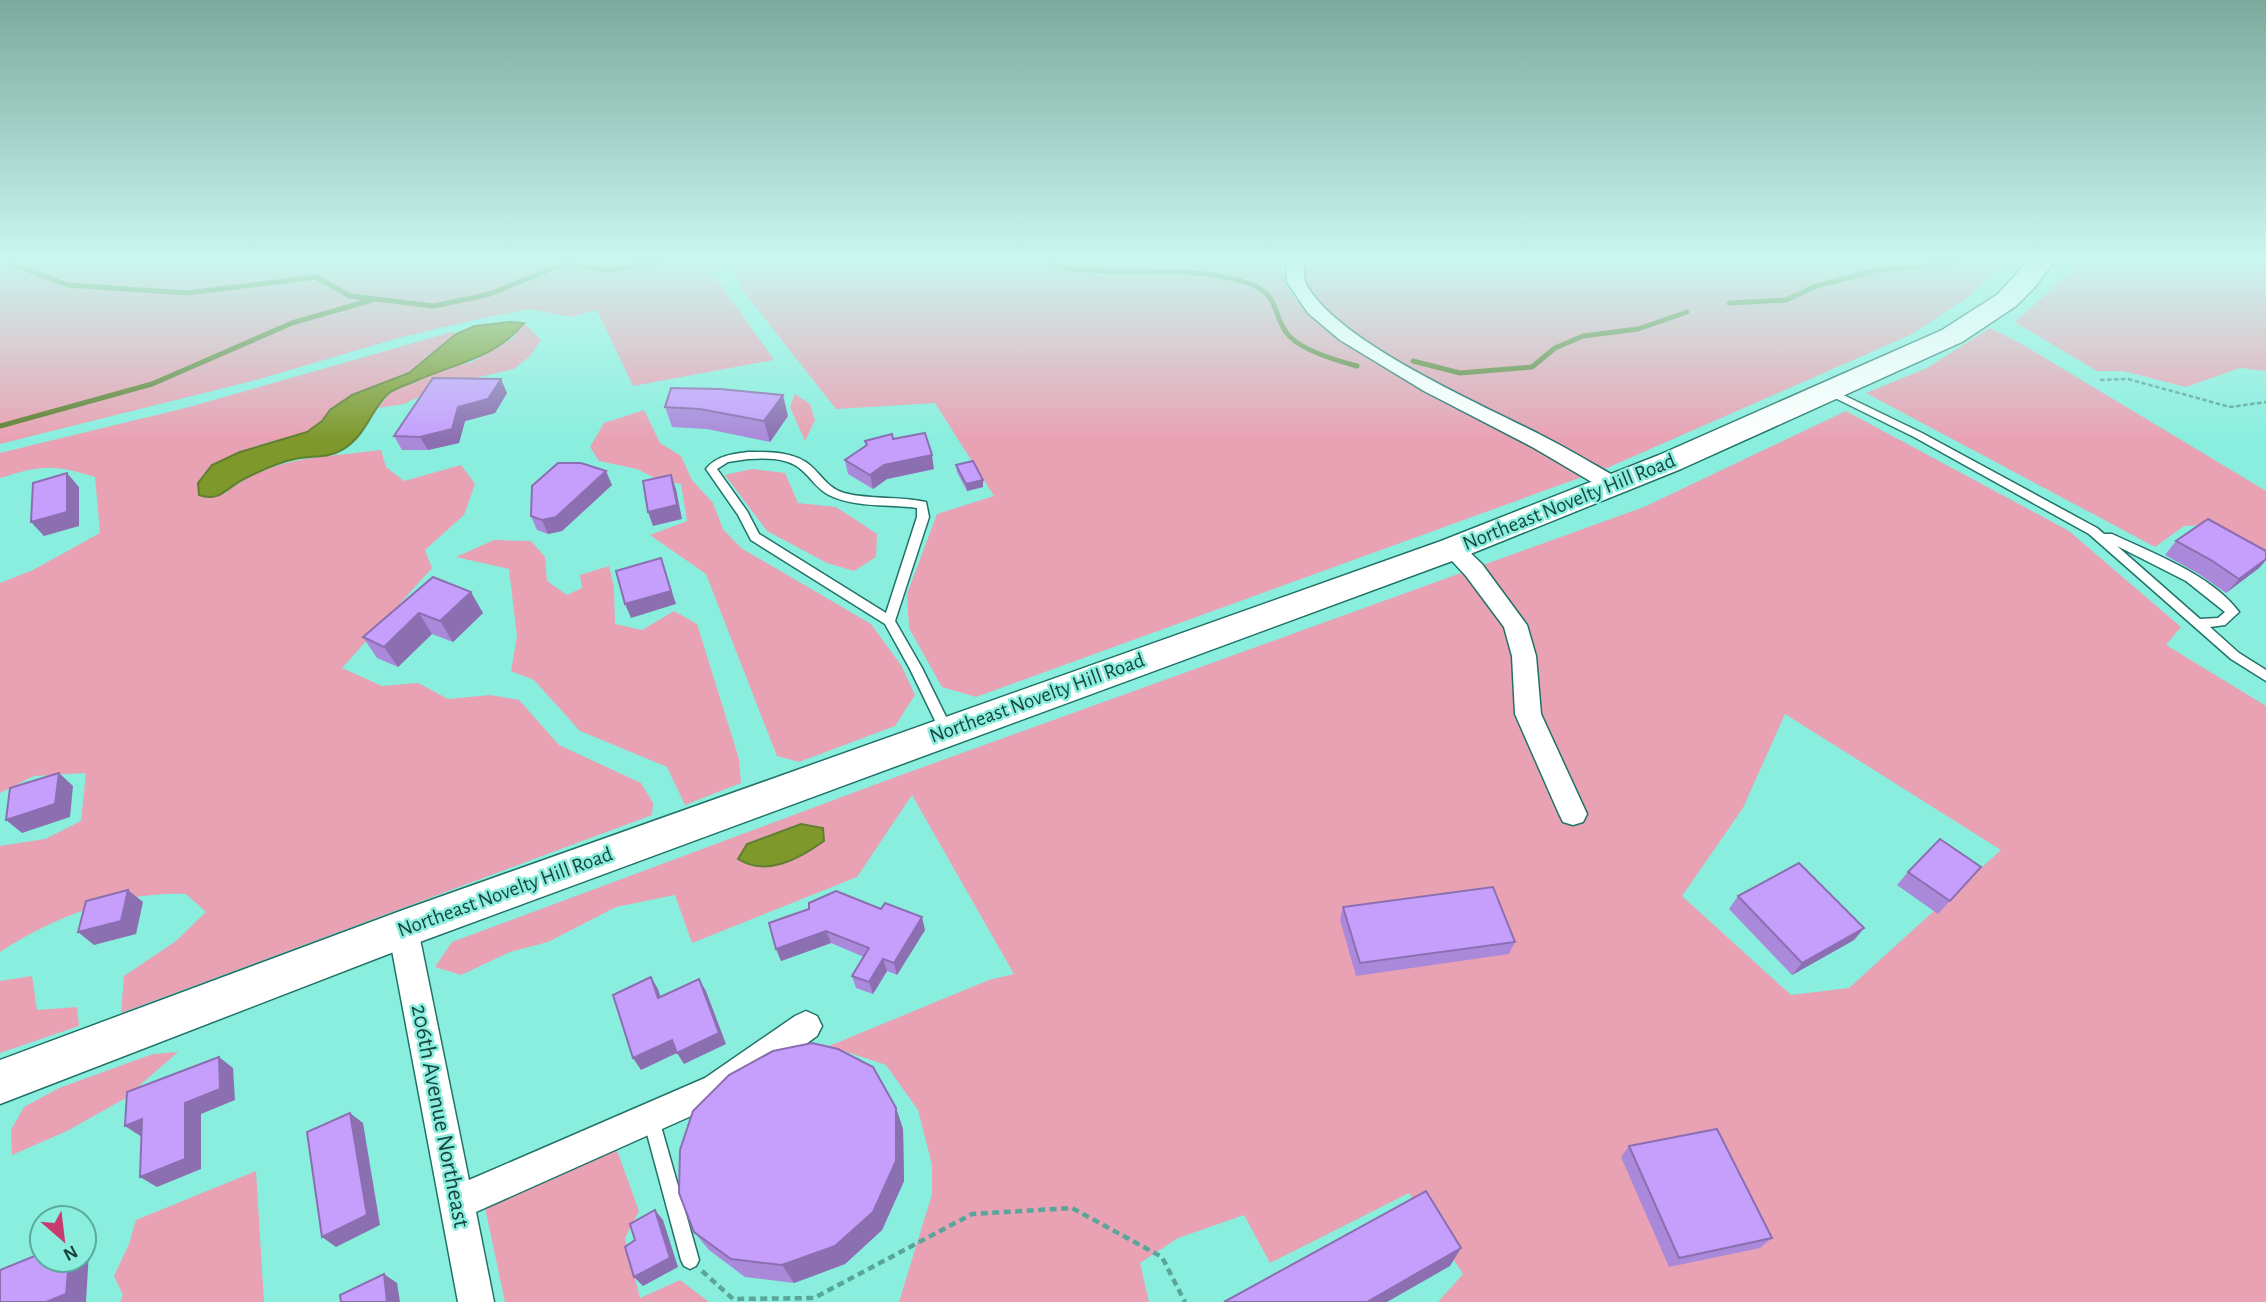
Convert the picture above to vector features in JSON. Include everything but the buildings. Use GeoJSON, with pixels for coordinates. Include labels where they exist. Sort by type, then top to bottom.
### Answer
{"type":"FeatureCollection","features":[{"type":"Feature","properties":{"kind":"main road","name":"Northeast Novelty Hill Road"},"geometry":{"type":"LineString","coordinates":[[0,1082],[403,929],[1452,548],[1615,486],[1831,392],[1952,336],[1980,319]]}},
{"type":"Feature","properties":{"kind":"street"},"geometry":{"type":"LineString","coordinates":[[1327,319],[1384,361],[1534,439],[1615,486]]}},
{"type":"Feature","properties":{"kind":"street"},"geometry":{"type":"LineString","coordinates":[[1452,548],[1474,570],[1516,625],[1524,656],[1528,714],[1573,814]]}},
{"type":"Feature","properties":{"kind":"street","name":"206th Avenue Northeast"},"geometry":{"type":"LineString","coordinates":[[403,929],[476,1302]]}},
{"type":"Feature","properties":{"kind":"street"},"geometry":{"type":"LineString","coordinates":[[457,1203],[716,1090],[806,1026]]}},
{"type":"Feature","properties":{"kind":"lane"},"geometry":{"type":"LineString","coordinates":[[1831,392],[1918,435],[2093,531],[2187,575],[2218,596],[2232,612],[2221,622],[2197,623]]}},
{"type":"Feature","properties":{"kind":"lane"},"geometry":{"type":"LineString","coordinates":[[889,621],[923,517],[922,505],[841,496],[821,487],[807,467],[792,459],[768,455],[722,459],[714,463],[711,470],[743,514],[755,537],[889,621],[947,731]]}},
{"type":"Feature","properties":{"kind":"lane"},"geometry":{"type":"LineString","coordinates":[[2093,531],[2235,656],[2266,676]]}},
{"type":"Feature","properties":{"kind":"lane"},"geometry":{"type":"LineString","coordinates":[[651,1118],[690,1260]]}},
{"type":"Feature","properties":{"kind":"path"},"geometry":{"type":"LineString","coordinates":[[2100,380],[2127,379],[2223,408],[2252,407],[2266,402]]}},
{"type":"Feature","properties":{"kind":"path"},"geometry":{"type":"LineString","coordinates":[[690,1260],[733,1299],[814,1298],[972,1214],[1072,1208],[1162,1257],[1185,1302]]}},
{"type":"Feature","properties":{"kind":"shaded area"},"geometry":{"type":"Polygon","coordinates":[[[0,319],[479,319],[402,337],[256,380],[0,444],[0,319]]]}},
{"type":"Feature","properties":{"kind":"shaded area"},"geometry":{"type":"Polygon","coordinates":[[[601,319],[745,319],[774,360],[633,386],[601,319]]]}},
{"type":"Feature","properties":{"kind":"shaded area"},"geometry":{"type":"Polygon","coordinates":[[[765,319],[1316,319],[1362,353],[1330,319],[1935,319],[1910,335],[1607,468],[976,697],[942,687],[909,628],[907,594],[937,514],[994,496],[935,403],[836,409],[765,319]]]}},
{"type":"Feature","properties":{"kind":"shaded area"},"geometry":{"type":"Polygon","coordinates":[[[2019,319],[2266,319],[2266,371],[2240,368],[2186,387],[2123,371],[2097,371],[2015,322],[2019,319]]]}},
{"type":"Feature","properties":{"kind":"shaded area"},"geometry":{"type":"Polygon","coordinates":[[[524,323],[541,340],[530,356],[514,369],[443,385],[404,404],[378,408],[390,393],[444,369],[472,362],[513,338],[524,323]]]}},
{"type":"Feature","properties":{"kind":"shaded area"},"geometry":{"type":"Polygon","coordinates":[[[524,323],[501,344],[473,359],[389,393],[358,437],[342,450],[331,455],[283,462],[246,478],[213,497],[199,495],[198,483],[212,465],[240,452],[307,432],[322,421],[330,410],[352,395],[409,373],[456,334],[475,326],[524,323]]]}},
{"type":"Feature","properties":{"kind":"shaded area"},"geometry":{"type":"Polygon","coordinates":[[[1990,328],[2020,343],[2266,491],[2266,559],[2203,525],[2184,526],[2155,547],[1866,393],[1927,368],[1990,328]]]}},
{"type":"Feature","properties":{"kind":"shaded area"},"geometry":{"type":"Polygon","coordinates":[[[452,332],[456,334],[409,373],[352,395],[330,410],[322,421],[307,432],[263,444],[212,465],[224,494],[261,472],[318,457],[381,450],[386,467],[404,481],[461,465],[475,484],[464,515],[425,550],[432,568],[342,668],[382,686],[418,683],[448,699],[490,695],[519,700],[559,745],[641,783],[653,803],[652,815],[121,1013],[124,976],[176,941],[206,912],[186,894],[137,897],[88,909],[42,928],[0,952],[0,846],[45,839],[81,821],[86,773],[34,776],[0,793],[0,583],[33,570],[100,533],[95,477],[48,468],[0,478],[0,453],[189,407],[452,332]]]}},
{"type":"Feature","properties":{"kind":"shaded area"},"geometry":{"type":"Polygon","coordinates":[[[795,394],[810,404],[815,420],[805,441],[790,407],[795,394]]]}},
{"type":"Feature","properties":{"kind":"shaded area"},"geometry":{"type":"Polygon","coordinates":[[[644,410],[660,443],[681,456],[692,480],[713,503],[723,529],[741,548],[871,624],[901,665],[915,695],[895,726],[799,762],[777,756],[706,574],[650,535],[687,521],[681,484],[661,481],[637,469],[599,461],[590,447],[604,423],[644,410]]]}},
{"type":"Feature","properties":{"kind":"shaded area"},"geometry":{"type":"Polygon","coordinates":[[[1846,411],[2069,531],[2181,627],[2166,645],[2266,706],[2266,1302],[1438,1302],[1463,1274],[1409,1193],[1270,1263],[1244,1215],[1178,1238],[1140,1263],[1149,1302],[899,1302],[932,1194],[932,1165],[918,1110],[886,1065],[829,1046],[989,980],[1014,974],[912,795],[857,877],[692,943],[675,895],[616,907],[548,942],[510,952],[461,975],[435,967],[452,942],[901,775],[1644,507],[1846,411]],[[1785,714],[1743,808],[1682,896],[1791,995],[1849,988],[2001,850],[1785,714]]]}},
{"type":"Feature","properties":{"kind":"shaded area"},"geometry":{"type":"Polygon","coordinates":[[[752,469],[785,473],[798,503],[836,507],[877,534],[876,557],[854,571],[827,563],[767,531],[725,475],[752,469]]]}},
{"type":"Feature","properties":{"kind":"shaded area"},"geometry":{"type":"Polygon","coordinates":[[[494,540],[531,541],[545,557],[547,581],[567,595],[582,588],[580,575],[609,566],[614,587],[615,624],[642,630],[674,611],[697,624],[739,759],[741,783],[685,805],[667,767],[580,731],[534,680],[511,671],[517,636],[509,569],[456,557],[494,540]]]}},
{"type":"Feature","properties":{"kind":"shaded area"},"geometry":{"type":"Polygon","coordinates":[[[801,824],[823,828],[824,841],[804,854],[771,866],[749,864],[738,859],[747,844],[801,824]]]}},
{"type":"Feature","properties":{"kind":"shaded area"},"geometry":{"type":"Polygon","coordinates":[[[32,976],[37,1010],[77,1007],[79,1026],[0,1053],[0,981],[32,976]]]}},
{"type":"Feature","properties":{"kind":"shaded area"},"geometry":{"type":"Polygon","coordinates":[[[178,1052],[124,1099],[67,1131],[12,1155],[11,1130],[24,1107],[59,1088],[153,1054],[178,1052]]]}},
{"type":"Feature","properties":{"kind":"shaded area"},"geometry":{"type":"Polygon","coordinates":[[[615,1145],[639,1211],[625,1238],[640,1298],[680,1280],[709,1302],[505,1302],[483,1198],[615,1145]]]}},
{"type":"Feature","properties":{"kind":"shaded area"},"geometry":{"type":"Polygon","coordinates":[[[256,1171],[264,1302],[120,1302],[123,1295],[114,1276],[129,1244],[136,1220],[256,1171]]]}},
{"type":"Feature","properties":{"kind":"waterway"},"geometry":{"type":"LineString","coordinates":[[0,426],[152,384],[307,319]]}},
{"type":"Feature","properties":{"kind":"waterway"},"geometry":{"type":"LineString","coordinates":[[1279,319],[1286,332],[1299,344],[1318,354],[1357,366]]}},
{"type":"Feature","properties":{"kind":"waterway"},"geometry":{"type":"LineString","coordinates":[[1413,361],[1460,373],[1532,367],[1555,348],[1583,336],[1638,329],[1668,319]]}}]}
